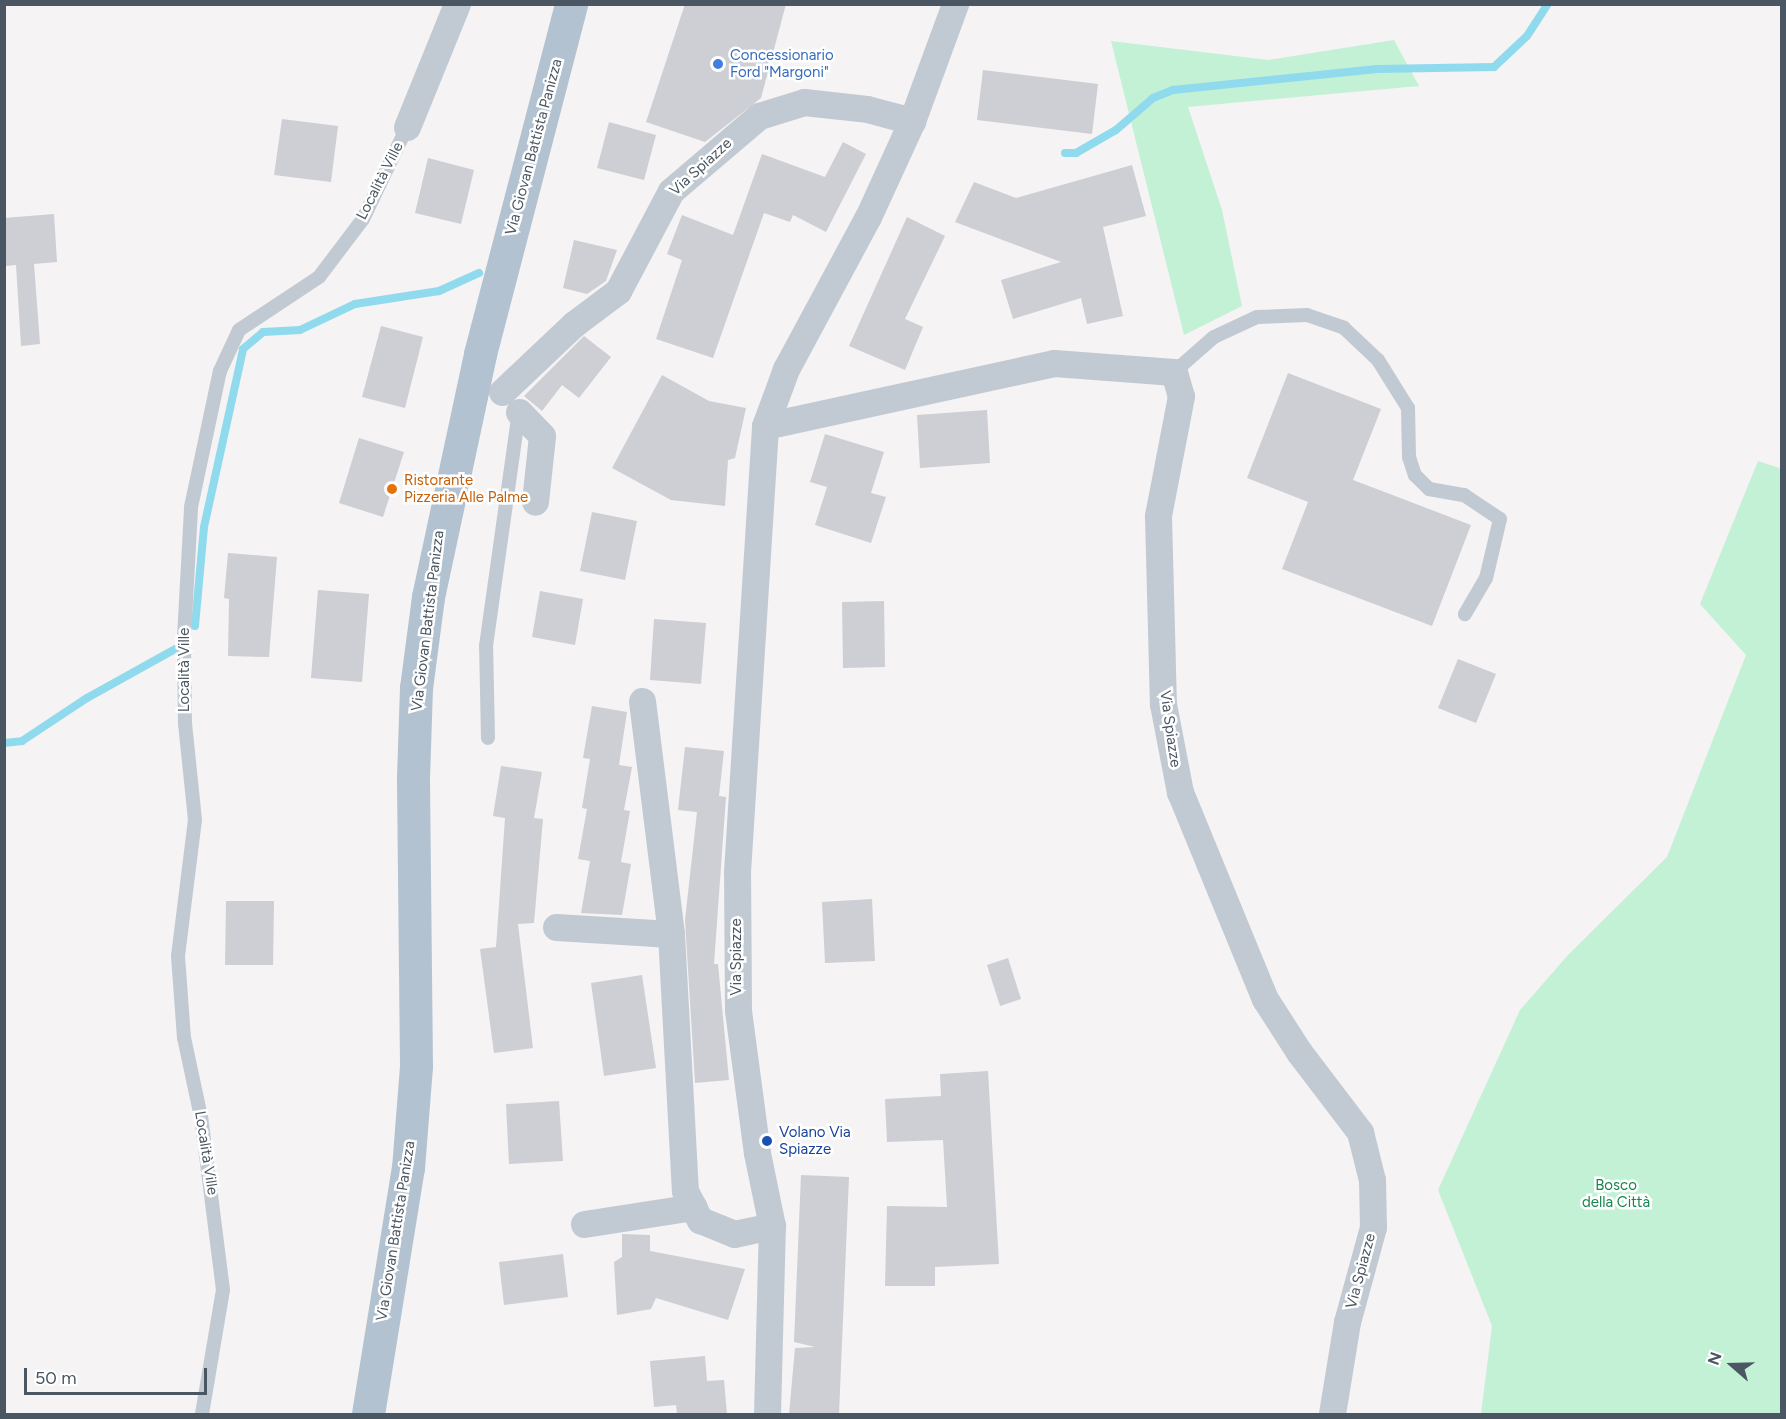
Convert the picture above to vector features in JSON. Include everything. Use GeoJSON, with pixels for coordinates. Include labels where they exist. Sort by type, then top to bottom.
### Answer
{"type":"FeatureCollection","features":[{"type":"Feature","properties":{"kind":"main road","name":"Via Giovan Battista Panizza"},"geometry":{"type":"LineString","coordinates":[[369,1404],[408,1168],[415,1077],[416,688],[444,504],[571,4]]}},
{"type":"Feature","properties":{"kind":"street","name":"Località Ville"},"geometry":{"type":"LineString","coordinates":[[407,127],[457,4]]}},
{"type":"Feature","properties":{"kind":"street","name":"Via Spiazze"},"geometry":{"type":"LineString","coordinates":[[767,1414],[772,1226],[757,1153],[738,998],[737,872],[765,426],[786,369],[868,217],[912,121],[954,4]]}},
{"type":"Feature","properties":{"kind":"street","name":"Via Spiazze"},"geometry":{"type":"LineString","coordinates":[[511,402],[574,324],[618,291],[671,191],[759,116],[804,102],[867,109],[912,121]]}},
{"type":"Feature","properties":{"kind":"street"},"geometry":{"type":"LineString","coordinates":[[765,426],[1054,363],[1174,372]]}},
{"type":"Feature","properties":{"kind":"street","name":"Via Spiazze"},"geometry":{"type":"LineString","coordinates":[[1174,372],[1181,396],[1158,516],[1163,704],[1180,792],[1265,999],[1299,1053],[1360,1132],[1372,1180],[1373,1227],[1347,1322],[1332,1414]]}},
{"type":"Feature","properties":{"kind":"street"},"geometry":{"type":"LineString","coordinates":[[511,402],[542,436],[535,502]]}},
{"type":"Feature","properties":{"kind":"street"},"geometry":{"type":"LineString","coordinates":[[642,701],[671,934],[685,1191],[700,1220],[734,1234],[772,1226]]}},
{"type":"Feature","properties":{"kind":"street"},"geometry":{"type":"LineString","coordinates":[[556,927],[671,934]]}},
{"type":"Feature","properties":{"kind":"street"},"geometry":{"type":"LineString","coordinates":[[584,1224],[694,1207]]}},
{"type":"Feature","properties":{"kind":"lane","name":"Località Ville"},"geometry":{"type":"LineString","coordinates":[[202,1414],[223,1290],[201,1118],[184,1038],[178,956],[195,820],[185,724],[184,649],[191,507],[220,370],[239,330],[319,278],[363,219],[407,127]]}},
{"type":"Feature","properties":{"kind":"lane"},"geometry":{"type":"LineString","coordinates":[[1174,372],[1214,337],[1257,317],[1307,315],[1344,328],[1378,360],[1408,408],[1409,457],[1415,475],[1429,489],[1464,495],[1500,519],[1486,578],[1465,614]]}},
{"type":"Feature","properties":{"kind":"lane"},"geometry":{"type":"LineString","coordinates":[[476,372],[511,402],[486,646],[488,738]]}},
{"type":"Feature","properties":{"kind":"green space"},"geometry":{"type":"Polygon","coordinates":[[[1394,40],[1419,86],[1188,107],[1222,210],[1242,306],[1184,335],[1111,41],[1268,60],[1394,40]]]}},
{"type":"Feature","properties":{"kind":"green space","name":"Bosco della Città"},"geometry":{"type":"Polygon","coordinates":[[[1758,461],[1782,469],[1781,1414],[1481,1414],[1492,1326],[1438,1190],[1520,1010],[1568,955],[1667,857],[1746,655],[1700,604],[1758,461]]]}},
{"type":"Feature","properties":{"kind":"building"},"geometry":{"type":"Polygon","coordinates":[[[685,4],[786,4],[761,98],[705,142],[646,122],[685,4]]]}},
{"type":"Feature","properties":{"kind":"building"},"geometry":{"type":"Polygon","coordinates":[[[983,70],[1098,84],[1092,134],[977,120],[983,70]]]}},
{"type":"Feature","properties":{"kind":"building"},"geometry":{"type":"Polygon","coordinates":[[[282,119],[338,126],[331,182],[274,175],[282,119]]]}},
{"type":"Feature","properties":{"kind":"building"},"geometry":{"type":"Polygon","coordinates":[[[609,122],[656,135],[644,180],[597,168],[609,122]]]}},
{"type":"Feature","properties":{"kind":"building"},"geometry":{"type":"Polygon","coordinates":[[[843,142],[866,154],[826,232],[793,215],[790,222],[764,213],[713,358],[656,339],[682,260],[667,254],[682,215],[733,235],[762,154],[825,177],[843,142]]]}},
{"type":"Feature","properties":{"kind":"building"},"geometry":{"type":"Polygon","coordinates":[[[428,158],[474,170],[461,224],[415,213],[428,158]]]}},
{"type":"Feature","properties":{"kind":"building"},"geometry":{"type":"Polygon","coordinates":[[[1132,165],[1146,216],[1103,227],[1123,316],[1087,324],[1081,298],[1013,319],[1001,280],[1061,262],[955,222],[974,182],[1016,198],[1132,165]]]}},
{"type":"Feature","properties":{"kind":"building"},"geometry":{"type":"Polygon","coordinates":[[[54,214],[57,262],[34,264],[40,344],[21,346],[16,265],[6,266],[4,218],[54,214]]]}},
{"type":"Feature","properties":{"kind":"building"},"geometry":{"type":"Polygon","coordinates":[[[907,217],[945,236],[905,319],[923,327],[905,370],[849,346],[907,217]]]}},
{"type":"Feature","properties":{"kind":"building"},"geometry":{"type":"Polygon","coordinates":[[[574,240],[617,250],[606,281],[587,294],[563,288],[574,240]]]}},
{"type":"Feature","properties":{"kind":"building"},"geometry":{"type":"Polygon","coordinates":[[[381,326],[423,337],[405,408],[362,397],[381,326]]]}},
{"type":"Feature","properties":{"kind":"building"},"geometry":{"type":"Polygon","coordinates":[[[584,336],[611,357],[579,398],[562,385],[542,411],[524,396],[584,336]]]}},
{"type":"Feature","properties":{"kind":"building"},"geometry":{"type":"Polygon","coordinates":[[[1288,373],[1381,409],[1353,480],[1471,525],[1432,626],[1282,569],[1308,502],[1247,478],[1288,373]]]}},
{"type":"Feature","properties":{"kind":"building"},"geometry":{"type":"Polygon","coordinates":[[[662,375],[709,401],[746,408],[735,458],[728,460],[725,506],[671,500],[612,468],[662,375]]]}},
{"type":"Feature","properties":{"kind":"building"},"geometry":{"type":"Polygon","coordinates":[[[987,410],[990,463],[920,468],[917,415],[987,410]]]}},
{"type":"Feature","properties":{"kind":"building"},"geometry":{"type":"Polygon","coordinates":[[[825,434],[884,452],[871,493],[886,497],[871,543],[815,525],[827,487],[810,482],[825,434]]]}},
{"type":"Feature","properties":{"kind":"building"},"geometry":{"type":"Polygon","coordinates":[[[359,438],[404,452],[383,517],[339,503],[359,438]]]}},
{"type":"Feature","properties":{"kind":"building"},"geometry":{"type":"Polygon","coordinates":[[[592,512],[637,521],[625,580],[580,571],[592,512]]]}},
{"type":"Feature","properties":{"kind":"building"},"geometry":{"type":"Polygon","coordinates":[[[228,553],[277,557],[269,657],[228,656],[229,599],[224,598],[228,553]]]}},
{"type":"Feature","properties":{"kind":"building"},"geometry":{"type":"Polygon","coordinates":[[[318,590],[369,594],[362,682],[311,678],[318,590]]]}},
{"type":"Feature","properties":{"kind":"building"},"geometry":{"type":"Polygon","coordinates":[[[540,591],[583,599],[575,645],[532,637],[540,591]]]}},
{"type":"Feature","properties":{"kind":"building"},"geometry":{"type":"Polygon","coordinates":[[[884,601],[885,667],[843,668],[842,602],[884,601]]]}},
{"type":"Feature","properties":{"kind":"building"},"geometry":{"type":"Polygon","coordinates":[[[654,619],[706,623],[701,684],[650,680],[654,619]]]}},
{"type":"Feature","properties":{"kind":"building"},"geometry":{"type":"Polygon","coordinates":[[[1458,659],[1496,674],[1476,723],[1438,708],[1458,659]]]}},
{"type":"Feature","properties":{"kind":"building"},"geometry":{"type":"Polygon","coordinates":[[[592,706],[627,712],[619,765],[632,767],[624,810],[630,811],[621,862],[631,864],[622,915],[581,913],[590,861],[578,859],[587,809],[582,808],[590,759],[583,758],[592,706]]]}},
{"type":"Feature","properties":{"kind":"building"},"geometry":{"type":"Polygon","coordinates":[[[685,747],[724,751],[719,796],[726,797],[714,964],[718,964],[729,1080],[695,1083],[685,920],[697,812],[678,810],[685,747]]]}},
{"type":"Feature","properties":{"kind":"building"},"geometry":{"type":"Polygon","coordinates":[[[501,766],[542,772],[534,818],[543,819],[534,923],[518,924],[533,1048],[494,1053],[480,949],[496,947],[505,818],[493,816],[501,766]]]}},
{"type":"Feature","properties":{"kind":"building"},"geometry":{"type":"Polygon","coordinates":[[[872,899],[875,961],[825,963],[822,902],[872,899]]]}},
{"type":"Feature","properties":{"kind":"building"},"geometry":{"type":"Polygon","coordinates":[[[226,901],[274,901],[273,965],[225,965],[226,901]]]}},
{"type":"Feature","properties":{"kind":"building"},"geometry":{"type":"Polygon","coordinates":[[[1008,958],[1021,999],[1000,1006],[987,965],[1008,958]]]}},
{"type":"Feature","properties":{"kind":"building"},"geometry":{"type":"Polygon","coordinates":[[[642,975],[656,1068],[604,1076],[591,983],[642,975]]]}},
{"type":"Feature","properties":{"kind":"building"},"geometry":{"type":"Polygon","coordinates":[[[988,1071],[999,1264],[935,1267],[935,1286],[885,1286],[887,1206],[947,1207],[943,1140],[887,1142],[885,1099],[941,1096],[940,1074],[988,1071]]]}},
{"type":"Feature","properties":{"kind":"building"},"geometry":{"type":"Polygon","coordinates":[[[559,1101],[563,1161],[509,1164],[506,1104],[559,1101]]]}},
{"type":"Feature","properties":{"kind":"building"},"geometry":{"type":"Polygon","coordinates":[[[801,1175],[849,1177],[839,1414],[789,1414],[795,1348],[815,1347],[794,1342],[801,1175]]]}},
{"type":"Feature","properties":{"kind":"building"},"geometry":{"type":"Polygon","coordinates":[[[622,1234],[650,1235],[650,1251],[745,1269],[728,1320],[656,1298],[651,1309],[617,1315],[614,1262],[622,1257],[622,1234]]]}},
{"type":"Feature","properties":{"kind":"building"},"geometry":{"type":"Polygon","coordinates":[[[563,1254],[568,1297],[504,1305],[499,1262],[563,1254]]]}},
{"type":"Feature","properties":{"kind":"building"},"geometry":{"type":"Polygon","coordinates":[[[705,1356],[707,1381],[724,1380],[727,1414],[677,1414],[676,1405],[654,1407],[650,1361],[705,1356]]]}},
{"type":"Feature","properties":{"kind":"waterway"},"geometry":{"type":"LineString","coordinates":[[1065,153],[1076,153],[1116,130],[1153,98],[1173,90],[1377,69],[1494,67],[1527,36],[1548,4]]}},
{"type":"Feature","properties":{"kind":"waterway"},"geometry":{"type":"LineString","coordinates":[[195,626],[204,527],[243,349],[263,332],[300,330],[355,304],[439,291],[479,273]]}},
{"type":"Feature","properties":{"kind":"waterway"},"geometry":{"type":"LineString","coordinates":[[4,743],[22,741],[87,698],[175,649]]}},
{"type":"Feature","properties":{"kind":"place","name":"Concessionario Ford \"Margoni\""},"geometry":{"type":"Point","coordinates":[718,64]}},
{"type":"Feature","properties":{"kind":"place","name":"Ristorante Pizzeria Alle Palme"},"geometry":{"type":"Point","coordinates":[392,489]}},
{"type":"Feature","properties":{"kind":"place","name":"Volano Via Spiazze"},"geometry":{"type":"Point","coordinates":[767,1141]}}]}
